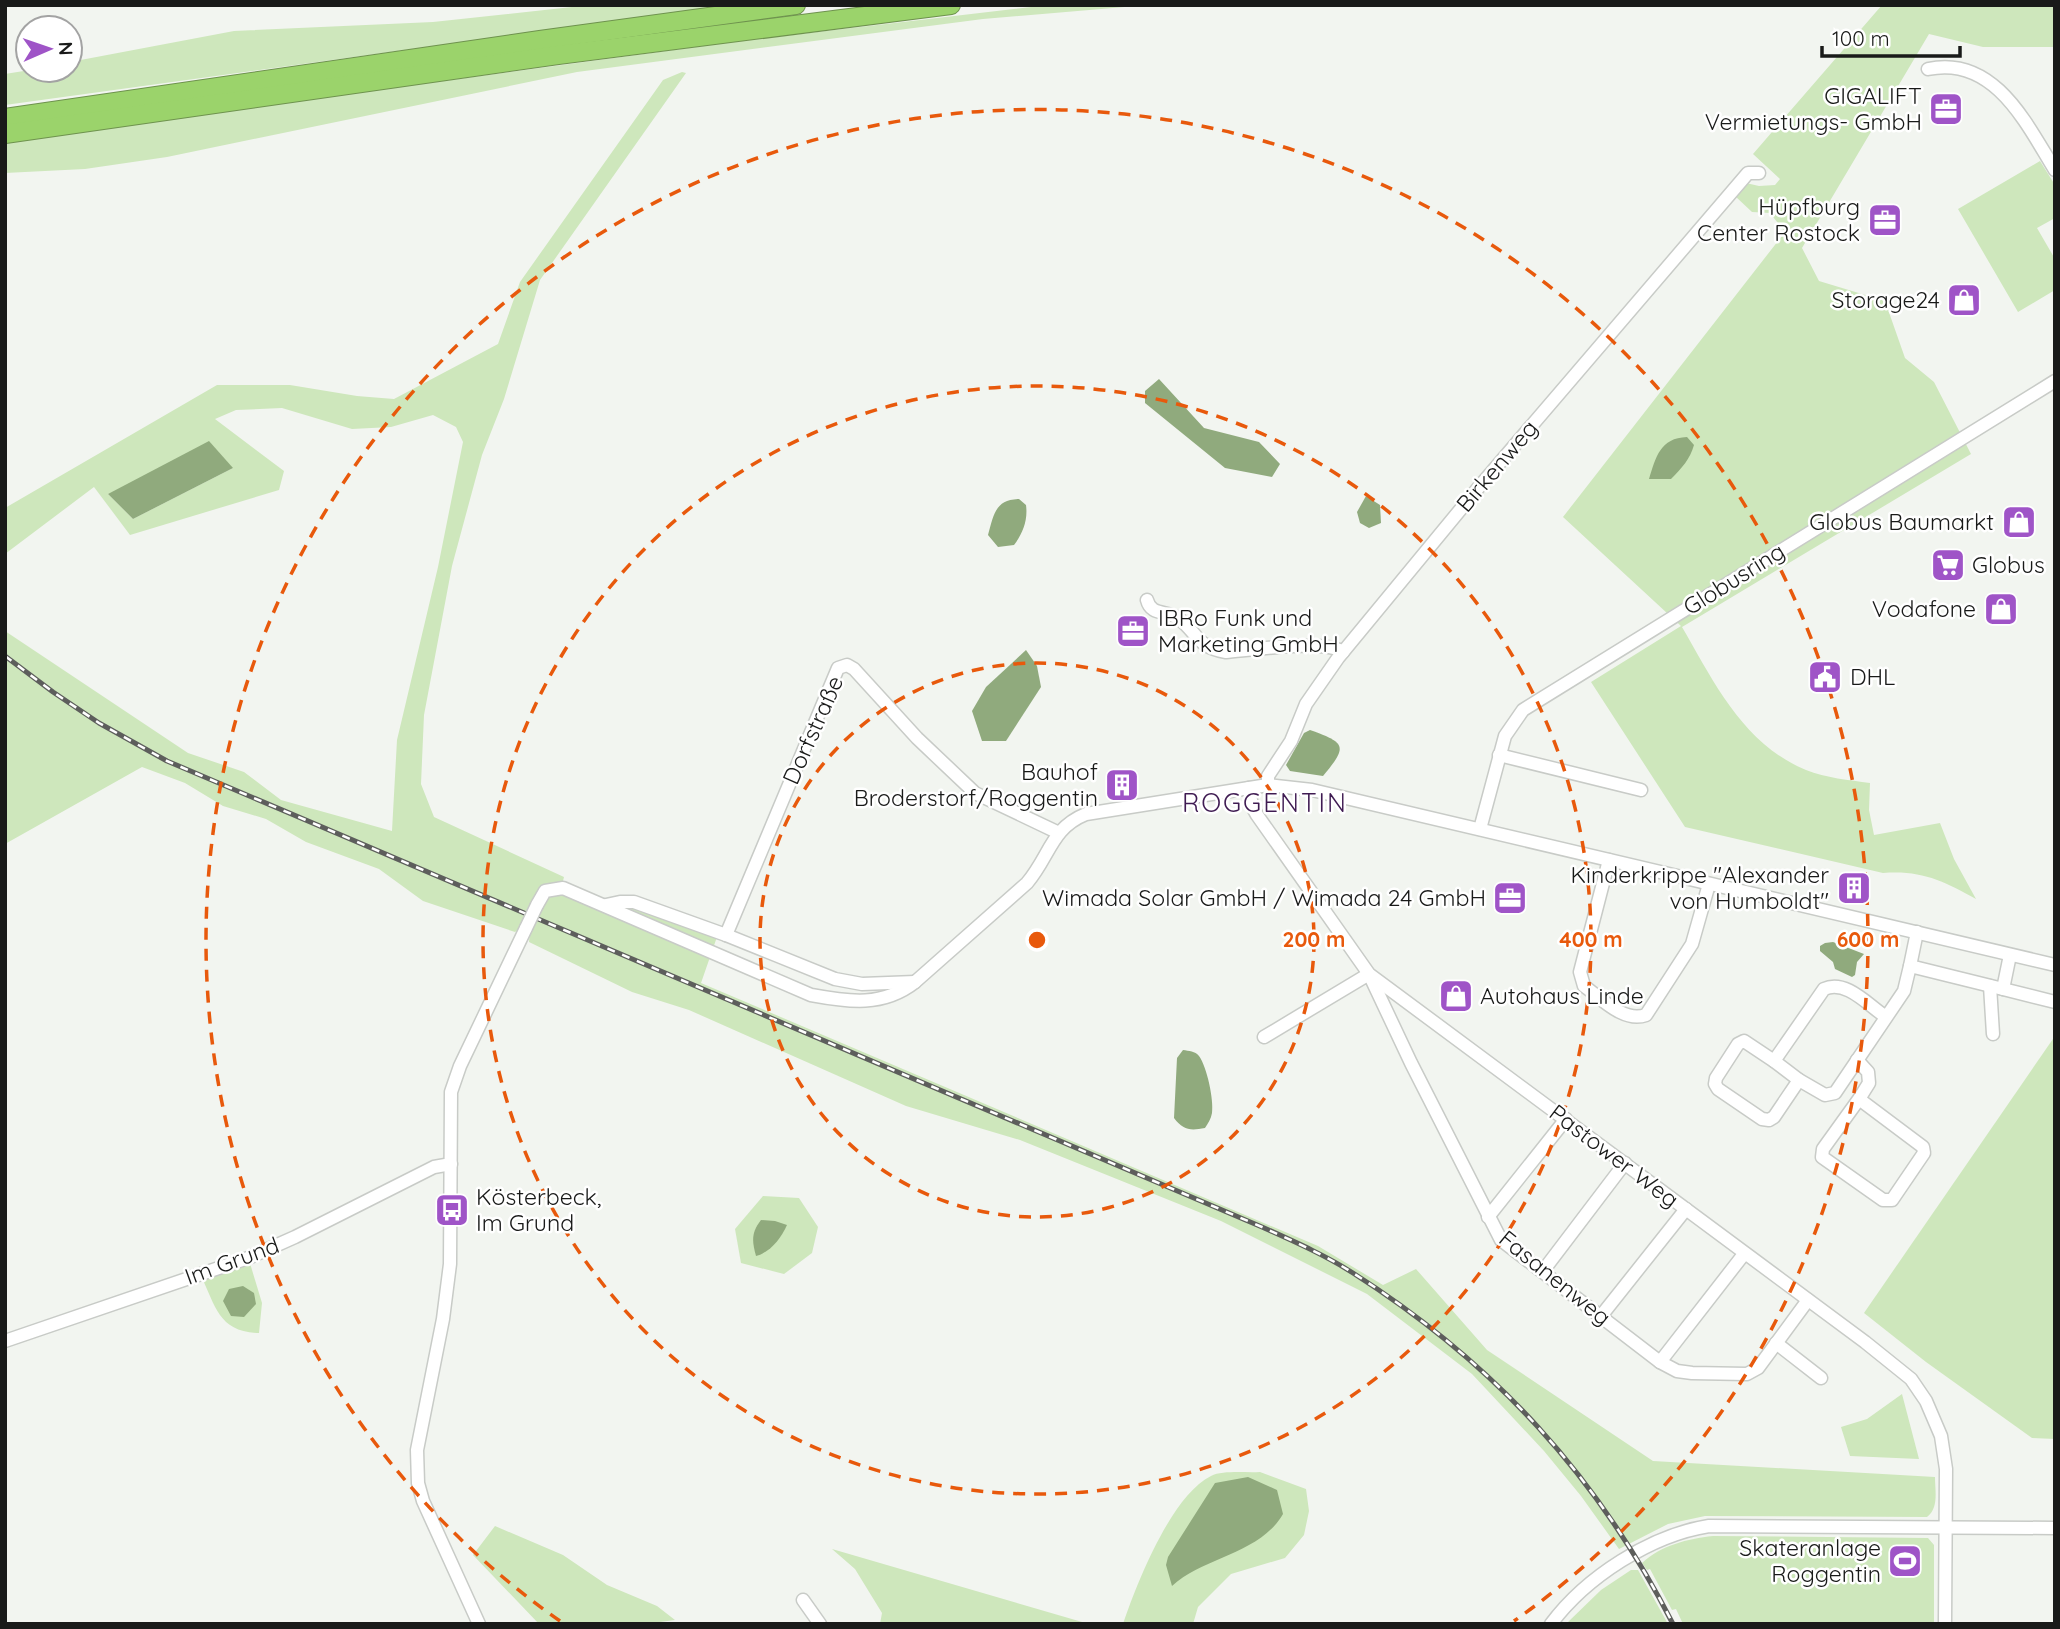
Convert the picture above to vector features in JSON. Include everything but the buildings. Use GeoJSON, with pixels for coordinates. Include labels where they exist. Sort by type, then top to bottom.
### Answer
{"type":"FeatureCollection","features":[{"type":"Feature","properties":{"kind":"highway"},"geometry":{"type":"LineString","coordinates":[[5,118],[796,5]]}},
{"type":"Feature","properties":{"kind":"highway"},"geometry":{"type":"LineString","coordinates":[[5,134],[585,51],[951,5]]}},
{"type":"Feature","properties":{"kind":"street"},"geometry":{"type":"LineString","coordinates":[[1928,69],[1943,66],[1961,69],[1990,82],[2015,106],[2055,170]]}},
{"type":"Feature","properties":{"kind":"street","name":"Birkenweg"},"geometry":{"type":"LineString","coordinates":[[1268,785],[1268,776],[1290,741],[1306,704],[1343,652],[1479,487],[1748,173],[1759,173]]}},
{"type":"Feature","properties":{"kind":"street","name":"Globusring"},"geometry":{"type":"LineString","coordinates":[[1480,829],[1504,736],[1513,723],[1535,702],[2055,381]]}},
{"type":"Feature","properties":{"kind":"street"},"geometry":{"type":"LineString","coordinates":[[1147,600],[1154,611],[1174,615],[1201,642],[1212,649],[1226,652],[1321,645],[1337,647],[1343,652]]}},
{"type":"Feature","properties":{"kind":"street","name":"Dorfstraße"},"geometry":{"type":"LineString","coordinates":[[726,935],[838,668],[842,666],[847,665],[854,669],[917,738],[975,793],[1059,833]]}},
{"type":"Feature","properties":{"kind":"street"},"geometry":{"type":"LineString","coordinates":[[1499,755],[1641,790]]}},
{"type":"Feature","properties":{"kind":"street"},"geometry":{"type":"LineString","coordinates":[[1570,773],[1582,764]]}},
{"type":"Feature","properties":{"kind":"street"},"geometry":{"type":"LineString","coordinates":[[479,1624],[423,1501],[417,1465],[419,1433],[447,1291],[452,1210],[453,1084],[545,891],[563,888],[811,995],[840,1000],[880,999],[899,994],[915,982],[1027,883],[1039,870],[1065,825],[1086,814],[1268,785],[1312,790],[2055,965]]}},
{"type":"Feature","properties":{"kind":"street","name":"Pastower Weg"},"geometry":{"type":"LineString","coordinates":[[1249,788],[1257,816],[1370,974],[1911,1379],[1934,1417],[1944,1452],[1945,1624]]}},
{"type":"Feature","properties":{"kind":"street"},"geometry":{"type":"LineString","coordinates":[[1609,860],[1580,972],[1581,980],[1584,986],[1625,1016],[1636,1019],[1646,1015],[1692,944],[1709,884]]}},
{"type":"Feature","properties":{"kind":"street"},"geometry":{"type":"LineString","coordinates":[[606,905],[634,902],[835,979],[862,984],[915,982]]}},
{"type":"Feature","properties":{"kind":"street"},"geometry":{"type":"LineString","coordinates":[[1799,1080],[1774,1117],[1769,1120],[1751,1112],[1718,1089],[1715,1084],[1716,1078],[1738,1044],[1744,1041],[1825,1095],[1835,1093],[1904,991],[1917,932]]}},
{"type":"Feature","properties":{"kind":"street"},"geometry":{"type":"LineString","coordinates":[[1993,1034],[1997,988],[2010,954]]}},
{"type":"Feature","properties":{"kind":"street"},"geometry":{"type":"LineString","coordinates":[[1910,966],[2055,1002]]}},
{"type":"Feature","properties":{"kind":"street"},"geometry":{"type":"LineString","coordinates":[[1264,1037],[1370,974]]}},
{"type":"Feature","properties":{"kind":"street","name":"Fasanenweg"},"geometry":{"type":"LineString","coordinates":[[1370,974],[1411,1063],[1500,1240],[1660,1362],[1677,1371],[1747,1374],[1758,1368],[1808,1300]]}},
{"type":"Feature","properties":{"kind":"street"},"geometry":{"type":"LineString","coordinates":[[1774,1061],[1824,989],[1833,985],[1843,986],[1886,1017]]}},
{"type":"Feature","properties":{"kind":"street"},"geometry":{"type":"LineString","coordinates":[[1857,1060],[1868,1072],[1869,1083],[1823,1149],[1822,1157],[1883,1200],[1892,1200],[1924,1153],[1923,1147],[1858,1099]]}},
{"type":"Feature","properties":{"kind":"street"},"geometry":{"type":"LineString","coordinates":[[1488,1217],[1566,1119]]}},
{"type":"Feature","properties":{"kind":"street"},"geometry":{"type":"LineString","coordinates":[[1543,1271],[1625,1163]]}},
{"type":"Feature","properties":{"kind":"street","name":"Im Grund"},"geometry":{"type":"LineString","coordinates":[[5,1340],[248,1258],[306,1232],[434,1167],[451,1164]]}},
{"type":"Feature","properties":{"kind":"street"},"geometry":{"type":"LineString","coordinates":[[1601,1316],[1686,1209]]}},
{"type":"Feature","properties":{"kind":"street"},"geometry":{"type":"LineString","coordinates":[[1660,1362],[1744,1254]]}},
{"type":"Feature","properties":{"kind":"street"},"geometry":{"type":"LineString","coordinates":[[1776,1343],[1821,1378]]}},
{"type":"Feature","properties":{"kind":"street"},"geometry":{"type":"LineString","coordinates":[[1551,1624],[1576,1597],[1634,1553],[1671,1535],[1709,1526],[2055,1528]]}},
{"type":"Feature","properties":{"kind":"street"},"geometry":{"type":"LineString","coordinates":[[803,1600],[820,1624]]}},
{"type":"Feature","properties":{"kind":"shaded area"},"geometry":{"type":"Polygon","coordinates":[[[590,5],[732,5],[5,105],[5,74],[14,73],[14,84],[84,84],[84,59],[234,31],[433,22],[590,5]]]}},
{"type":"Feature","properties":{"kind":"shaded area"},"geometry":{"type":"Polygon","coordinates":[[[1048,5],[1148,5],[983,19],[577,72],[167,157],[85,169],[5,173],[5,140],[733,42],[1048,5]]]}},
{"type":"Feature","properties":{"kind":"shaded area"},"geometry":{"type":"Polygon","coordinates":[[[1882,5],[2055,5],[2055,47],[1983,47],[1929,34],[1802,248],[1819,281],[1885,301],[1905,358],[1934,382],[1971,454],[1682,627],[1732,709],[1765,744],[1784,759],[1806,770],[1870,783],[1869,810],[1874,835],[1940,823],[1954,859],[1976,899],[1921,875],[1883,873],[1685,827],[1591,682],[1681,626],[1563,517],[1785,232],[1770,213],[1752,212],[1735,196],[1746,183],[1775,185],[1780,179],[1753,154],[1882,5]]]}},
{"type":"Feature","properties":{"kind":"shaded area"},"geometry":{"type":"Polygon","coordinates":[[[682,72],[686,73],[540,280],[504,399],[482,455],[452,566],[424,715],[421,784],[434,817],[564,877],[560,893],[622,904],[718,934],[701,983],[1318,1246],[1383,1285],[1416,1269],[1487,1350],[1653,1461],[1935,1477],[1935,1504],[1927,1517],[1705,1516],[1668,1524],[1619,1549],[1544,1451],[1472,1374],[1367,1294],[1221,1221],[1020,1140],[906,1106],[689,1010],[632,992],[529,942],[530,930],[522,927],[515,932],[423,901],[379,869],[306,842],[266,819],[223,806],[185,783],[142,767],[5,844],[5,631],[188,753],[244,772],[281,800],[392,831],[397,740],[438,567],[463,442],[456,427],[433,415],[391,427],[352,429],[282,408],[236,410],[215,419],[284,471],[279,490],[130,535],[94,487],[5,554],[5,508],[217,385],[290,385],[394,399],[498,344],[520,282],[663,80],[682,72]],[[233,468],[108,494],[133,519],[233,468]]]}},
{"type":"Feature","properties":{"kind":"shaded area"},"geometry":{"type":"Polygon","coordinates":[[[2040,161],[2055,185],[2055,218],[2037,228],[2055,259],[2055,290],[2018,312],[1958,209],[2040,161]]]}},
{"type":"Feature","properties":{"kind":"shaded area"},"geometry":{"type":"Polygon","coordinates":[[[1159,379],[1204,428],[1259,442],[1280,464],[1272,477],[1225,468],[1145,403],[1145,391],[1159,379]]]}},
{"type":"Feature","properties":{"kind":"shaded area"},"geometry":{"type":"Polygon","coordinates":[[[1687,437],[1694,445],[1679,471],[1671,479],[1649,479],[1660,450],[1671,441],[1687,437]]]}},
{"type":"Feature","properties":{"kind":"shaded area"},"geometry":{"type":"Polygon","coordinates":[[[209,441],[233,468],[133,519],[108,494],[209,441]]]}},
{"type":"Feature","properties":{"kind":"shaded area"},"geometry":{"type":"Polygon","coordinates":[[[1366,496],[1380,505],[1381,523],[1369,528],[1360,523],[1357,512],[1366,496]]]}},
{"type":"Feature","properties":{"kind":"shaded area"},"geometry":{"type":"Polygon","coordinates":[[[1019,499],[1026,505],[1022,531],[1014,545],[998,547],[988,535],[994,515],[1000,505],[1019,499]]]}},
{"type":"Feature","properties":{"kind":"shaded area"},"geometry":{"type":"Polygon","coordinates":[[[1026,650],[1037,666],[1041,687],[1006,741],[982,741],[972,711],[986,687],[1026,650]]]}},
{"type":"Feature","properties":{"kind":"shaded area"},"geometry":{"type":"Polygon","coordinates":[[[1310,730],[1331,738],[1339,747],[1337,758],[1323,776],[1290,771],[1286,765],[1304,733],[1310,730]]]}},
{"type":"Feature","properties":{"kind":"shaded area"},"geometry":{"type":"Polygon","coordinates":[[[1833,942],[1864,954],[1857,962],[1855,975],[1852,977],[1835,969],[1833,962],[1820,951],[1820,946],[1833,942]]]}},
{"type":"Feature","properties":{"kind":"shaded area"},"geometry":{"type":"Polygon","coordinates":[[[2055,1036],[2055,1439],[2032,1438],[1926,1362],[1864,1313],[2055,1036]]]}},
{"type":"Feature","properties":{"kind":"shaded area"},"geometry":{"type":"Polygon","coordinates":[[[1183,1050],[1199,1056],[1207,1075],[1212,1107],[1211,1117],[1205,1128],[1187,1129],[1174,1118],[1177,1058],[1183,1050]]]}},
{"type":"Feature","properties":{"kind":"shaded area"},"geometry":{"type":"Polygon","coordinates":[[[763,1196],[799,1198],[818,1227],[812,1253],[784,1274],[741,1263],[735,1229],[763,1196]]]}},
{"type":"Feature","properties":{"kind":"shaded area"},"geometry":{"type":"Polygon","coordinates":[[[761,1220],[787,1225],[775,1244],[756,1256],[753,1237],[761,1220]]]}},
{"type":"Feature","properties":{"kind":"shaded area"},"geometry":{"type":"Polygon","coordinates":[[[249,1260],[262,1303],[259,1333],[246,1332],[227,1323],[215,1307],[201,1276],[249,1260]]]}},
{"type":"Feature","properties":{"kind":"shaded area"},"geometry":{"type":"Polygon","coordinates":[[[243,1286],[254,1293],[256,1304],[244,1317],[231,1316],[223,1301],[229,1289],[243,1286]]]}},
{"type":"Feature","properties":{"kind":"shaded area"},"geometry":{"type":"Polygon","coordinates":[[[1902,1394],[1919,1459],[1850,1456],[1841,1427],[1867,1419],[1902,1394]]]}},
{"type":"Feature","properties":{"kind":"shaded area"},"geometry":{"type":"Polygon","coordinates":[[[1260,1472],[1306,1489],[1309,1511],[1304,1535],[1285,1558],[1231,1574],[1198,1607],[1193,1624],[1123,1624],[1157,1542],[1182,1502],[1196,1486],[1216,1474],[1260,1472]]]}},
{"type":"Feature","properties":{"kind":"shaded area"},"geometry":{"type":"Polygon","coordinates":[[[1248,1477],[1277,1490],[1283,1514],[1260,1538],[1185,1576],[1172,1586],[1166,1565],[1168,1557],[1215,1483],[1248,1477]]]}},
{"type":"Feature","properties":{"kind":"shaded area"},"geometry":{"type":"Polygon","coordinates":[[[495,1526],[563,1555],[607,1585],[657,1606],[675,1620],[645,1624],[539,1624],[473,1555],[495,1526]]]}},
{"type":"Feature","properties":{"kind":"shaded area"},"geometry":{"type":"Polygon","coordinates":[[[1713,1536],[1928,1538],[1934,1545],[1934,1624],[1683,1624],[1676,1609],[1672,1610],[1650,1569],[1647,1570],[1642,1563],[1675,1544],[1713,1536]]]}},
{"type":"Feature","properties":{"kind":"shaded area"},"geometry":{"type":"Polygon","coordinates":[[[832,1549],[1089,1624],[880,1624],[882,1613],[855,1569],[832,1549]]]}},
{"type":"Feature","properties":{"kind":"shaded area"},"geometry":{"type":"Polygon","coordinates":[[[1631,1570],[1638,1570],[1668,1624],[1566,1624],[1601,1590],[1631,1570]]]}},
{"type":"Feature","properties":{"kind":"railway"},"geometry":{"type":"LineString","coordinates":[[5,656],[99,723],[167,761],[1262,1227],[1342,1266],[1452,1345],[1496,1384],[1537,1426],[1576,1471],[1611,1519],[1673,1624]]}},
{"type":"Feature","properties":{"kind":"place","name":"GIGALIFT Vermietungs- GmbH"},"geometry":{"type":"Point","coordinates":[1946,109]}},
{"type":"Feature","properties":{"kind":"place","name":"Hüpfburg Center Rostock"},"geometry":{"type":"Point","coordinates":[1885,220]}},
{"type":"Feature","properties":{"kind":"place","name":"Storage24"},"geometry":{"type":"Point","coordinates":[1964,300]}},
{"type":"Feature","properties":{"kind":"place","name":"Globus Baumarkt"},"geometry":{"type":"Point","coordinates":[2019,522]}},
{"type":"Feature","properties":{"kind":"place","name":"Globus"},"geometry":{"type":"Point","coordinates":[1948,565]}},
{"type":"Feature","properties":{"kind":"place","name":"Vodafone"},"geometry":{"type":"Point","coordinates":[2001,609]}},
{"type":"Feature","properties":{"kind":"place","name":"IBRo Funk und Marketing GmbH"},"geometry":{"type":"Point","coordinates":[1133,631]}},
{"type":"Feature","properties":{"kind":"place","name":"DHL"},"geometry":{"type":"Point","coordinates":[1825,677]}},
{"type":"Feature","properties":{"kind":"place","name":"Bauhof Broderstorf/Roggentin"},"geometry":{"type":"Point","coordinates":[1122,785]}},
{"type":"Feature","properties":{"kind":"place","name":"Kinderkrippe \"Alexander von Humboldt\""},"geometry":{"type":"Point","coordinates":[1854,888]}},
{"type":"Feature","properties":{"kind":"place","name":"Wimada Solar GmbH / Wimada 24 GmbH"},"geometry":{"type":"Point","coordinates":[1510,898]}},
{"type":"Feature","properties":{"kind":"place","name":"Autohaus Linde"},"geometry":{"type":"Point","coordinates":[1456,996]}},
{"type":"Feature","properties":{"kind":"place","name":"Kösterbeck, Im Grund"},"geometry":{"type":"Point","coordinates":[452,1210]}},
{"type":"Feature","properties":{"kind":"place","name":"Skateranlage Roggentin"},"geometry":{"type":"Point","coordinates":[1905,1561]}},
{"type":"Feature","properties":{"kind":"district","name":"ROGGENTIN"},"geometry":{"type":"Point","coordinates":[1265,803]}}]}
